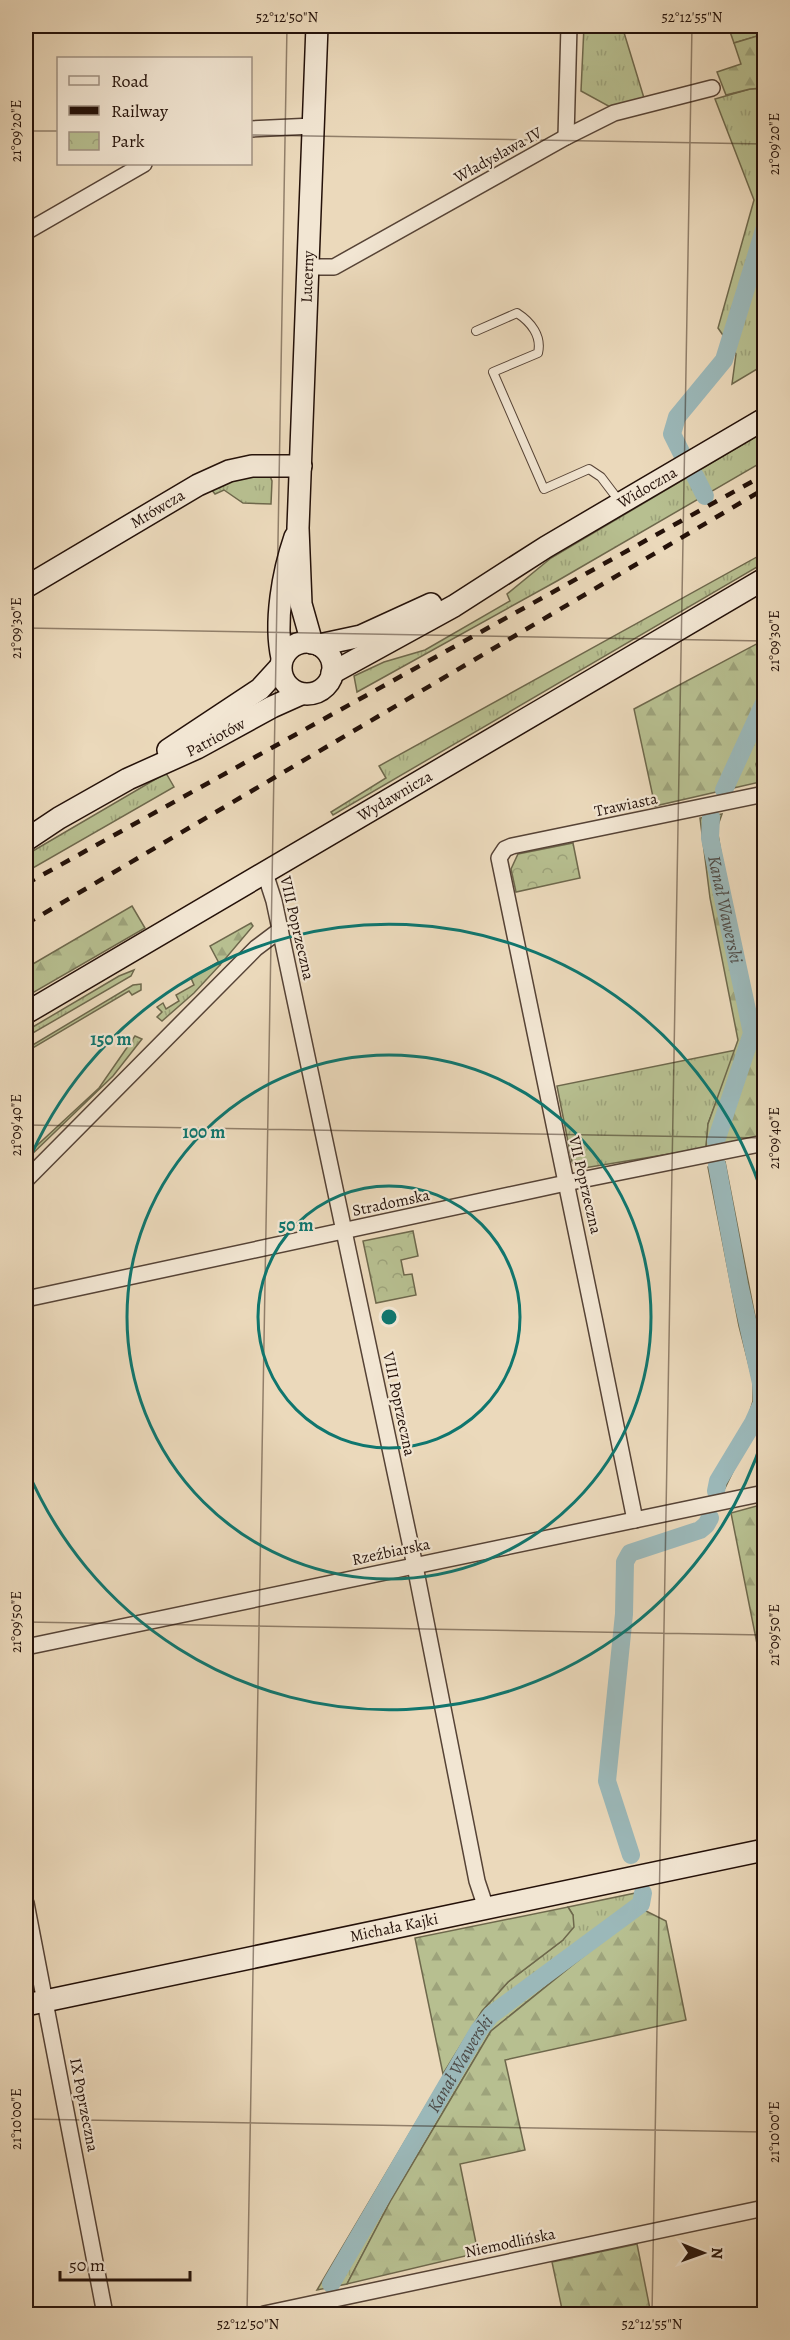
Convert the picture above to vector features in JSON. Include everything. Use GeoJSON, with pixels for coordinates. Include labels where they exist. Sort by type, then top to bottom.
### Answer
{"type":"FeatureCollection","features":[{"type":"Feature","properties":{"kind":"main road","name":"Lucerny"},"geometry":{"type":"LineString","coordinates":[[281,663],[279,644],[292,595],[298,528],[317,26]]}},
{"type":"Feature","properties":{"kind":"main road","name":"Widoczna"},"geometry":{"type":"LineString","coordinates":[[332,673],[454,606],[532,556],[765,420]]}},
{"type":"Feature","properties":{"kind":"main road","name":"Mrówcza"},"geometry":{"type":"LineString","coordinates":[[26,587],[198,485],[229,471],[252,466],[301,466]]}},
{"type":"Feature","properties":{"kind":"main road","name":"Widoczna"},"geometry":{"type":"LineString","coordinates":[[315,644],[361,636],[532,556]]}},
{"type":"Feature","properties":{"kind":"main road","name":"Wydawnicza"},"geometry":{"type":"LineString","coordinates":[[26,1013],[765,579]]}},
{"type":"Feature","properties":{"kind":"main road","name":"Lucerny"},"geometry":{"type":"LineString","coordinates":[[292,595],[315,644]]}},
{"type":"Feature","properties":{"kind":"main road"},"geometry":{"type":"LineString","coordinates":[[298,643],[315,644],[330,657],[332,673],[328,683],[321,690],[311,694],[301,694],[290,688],[283,679],[281,663],[288,649],[298,643]]}},
{"type":"Feature","properties":{"kind":"main road","name":"Patriotów"},"geometry":{"type":"LineString","coordinates":[[128,780],[168,749],[260,689],[281,663]]}},
{"type":"Feature","properties":{"kind":"main road","name":"Patriotów"},"geometry":{"type":"LineString","coordinates":[[26,840],[59,818],[128,780],[197,748],[272,707],[301,694]]}},
{"type":"Feature","properties":{"kind":"main road","name":"Michała Kajki"},"geometry":{"type":"LineString","coordinates":[[36,2003],[765,1850]]}},
{"type":"Feature","properties":{"kind":"street"},"geometry":{"type":"LineString","coordinates":[[566,137],[569,26]]}},
{"type":"Feature","properties":{"kind":"street","name":"Władysława IV"},"geometry":{"type":"LineString","coordinates":[[308,267],[334,267],[342,263],[566,137],[614,113],[712,88]]}},
{"type":"Feature","properties":{"kind":"street"},"geometry":{"type":"LineString","coordinates":[[252,129],[313,126]]}},
{"type":"Feature","properties":{"kind":"street"},"geometry":{"type":"LineString","coordinates":[[26,232],[142,165]]}},
{"type":"Feature","properties":{"kind":"street","name":"Trawiasta"},"geometry":{"type":"LineString","coordinates":[[499,858],[505,849],[512,846],[765,794]]}},
{"type":"Feature","properties":{"kind":"street","name":"VII Poprzeczna"},"geometry":{"type":"LineString","coordinates":[[499,858],[635,1520]]}},
{"type":"Feature","properties":{"kind":"street","name":"VIII Poprzeczna"},"geometry":{"type":"LineString","coordinates":[[265,873],[274,900],[415,1566],[477,1881],[486,1908]]}},
{"type":"Feature","properties":{"kind":"street"},"geometry":{"type":"LineString","coordinates":[[26,1180],[224,979],[256,948],[280,930]]}},
{"type":"Feature","properties":{"kind":"street","name":"Stradomska"},"geometry":{"type":"LineString","coordinates":[[26,1299],[566,1183],[765,1143]]}},
{"type":"Feature","properties":{"kind":"street","name":"Rzeźbiarska"},"geometry":{"type":"LineString","coordinates":[[26,1647],[765,1493]]}},
{"type":"Feature","properties":{"kind":"street","name":"IX Poprzeczna"},"geometry":{"type":"LineString","coordinates":[[26,1903],[36,2003],[105,2314]]}},
{"type":"Feature","properties":{"kind":"street","name":"Niemodlińska"},"geometry":{"type":"LineString","coordinates":[[264,2314],[765,2208]]}},
{"type":"Feature","properties":{"kind":"lane"},"geometry":{"type":"LineString","coordinates":[[476,331],[517,313],[532,326],[540,346],[538,353],[493,372],[544,489],[589,469],[602,477],[621,504]]}},
{"type":"Feature","properties":{"kind":"green space"},"geometry":{"type":"Polygon","coordinates":[[[584,26],[622,26],[644,98],[612,108],[581,91],[584,26]]]}},
{"type":"Feature","properties":{"kind":"green space"},"geometry":{"type":"Polygon","coordinates":[[[728,26],[764,26],[764,34],[734,43],[728,26]]]}},
{"type":"Feature","properties":{"kind":"green space"},"geometry":{"type":"Polygon","coordinates":[[[764,34],[764,88],[726,95],[717,72],[741,64],[734,43],[764,34]]]}},
{"type":"Feature","properties":{"kind":"green space"},"geometry":{"type":"Polygon","coordinates":[[[764,88],[764,365],[732,384],[736,354],[718,328],[754,200],[715,99],[750,89],[764,88]]]}},
{"type":"Feature","properties":{"kind":"green space"},"geometry":{"type":"Polygon","coordinates":[[[764,432],[764,461],[557,581],[357,692],[354,676],[384,662],[425,650],[510,601],[507,594],[551,558],[764,432]]]}},
{"type":"Feature","properties":{"kind":"green space"},"geometry":{"type":"Polygon","coordinates":[[[251,476],[270,476],[272,481],[271,504],[243,503],[224,490],[215,494],[211,489],[229,481],[251,476]]]}},
{"type":"Feature","properties":{"kind":"green space"},"geometry":{"type":"Polygon","coordinates":[[[764,553],[764,563],[333,815],[331,812],[386,778],[379,766],[764,553]]]}},
{"type":"Feature","properties":{"kind":"green space"},"geometry":{"type":"Polygon","coordinates":[[[764,640],[764,744],[756,764],[760,782],[655,806],[634,709],[764,640]]]}},
{"type":"Feature","properties":{"kind":"green space"},"geometry":{"type":"Polygon","coordinates":[[[166,773],[174,787],[26,872],[26,855],[166,773]]]}},
{"type":"Feature","properties":{"kind":"green space"},"geometry":{"type":"Polygon","coordinates":[[[722,814],[717,828],[721,853],[764,1056],[764,1136],[706,1148],[708,1124],[738,1040],[710,898],[700,818],[722,814]]]}},
{"type":"Feature","properties":{"kind":"green space"},"geometry":{"type":"Polygon","coordinates":[[[573,843],[580,878],[516,892],[511,869],[518,854],[573,843]]]}},
{"type":"Feature","properties":{"kind":"green space"},"geometry":{"type":"Polygon","coordinates":[[[132,906],[145,928],[29,995],[26,987],[26,968],[132,906]]]}},
{"type":"Feature","properties":{"kind":"green space"},"geometry":{"type":"Polygon","coordinates":[[[251,923],[253,926],[220,965],[210,946],[251,923]]]}},
{"type":"Feature","properties":{"kind":"green space"},"geometry":{"type":"Polygon","coordinates":[[[218,962],[220,965],[194,993],[162,1021],[157,1017],[162,1012],[157,1007],[163,1003],[166,1009],[179,1001],[176,995],[194,985],[191,978],[218,962]]]}},
{"type":"Feature","properties":{"kind":"green space"},"geometry":{"type":"Polygon","coordinates":[[[134,970],[131,976],[26,1037],[26,1031],[119,976],[134,970]]]}},
{"type":"Feature","properties":{"kind":"green space"},"geometry":{"type":"Polygon","coordinates":[[[141,984],[141,990],[132,995],[129,991],[26,1052],[26,1049],[133,985],[141,984]]]}},
{"type":"Feature","properties":{"kind":"green space"},"geometry":{"type":"Polygon","coordinates":[[[135,1036],[142,1039],[113,1076],[26,1160],[31,1151],[99,1088],[135,1036]]]}},
{"type":"Feature","properties":{"kind":"green space"},"geometry":{"type":"Polygon","coordinates":[[[736,1050],[708,1124],[706,1148],[578,1169],[572,1162],[557,1086],[736,1050]]]}},
{"type":"Feature","properties":{"kind":"green space"},"geometry":{"type":"Polygon","coordinates":[[[725,1162],[764,1363],[764,1407],[725,1488],[711,1492],[725,1455],[748,1418],[753,1401],[753,1381],[739,1326],[708,1167],[725,1162]]]}},
{"type":"Feature","properties":{"kind":"green space"},"geometry":{"type":"Polygon","coordinates":[[[413,1231],[418,1256],[401,1260],[404,1275],[412,1274],[416,1295],[376,1303],[363,1241],[413,1231]]]}},
{"type":"Feature","properties":{"kind":"green space"},"geometry":{"type":"Polygon","coordinates":[[[764,1504],[764,1668],[762,1669],[731,1513],[764,1504]]]}},
{"type":"Feature","properties":{"kind":"green space"},"geometry":{"type":"Polygon","coordinates":[[[650,1890],[649,1899],[642,1909],[491,2031],[391,2200],[347,2284],[317,2290],[482,2011],[508,1982],[563,1940],[573,1915],[568,1907],[650,1890]]]}},
{"type":"Feature","properties":{"kind":"green space"},"geometry":{"type":"Polygon","coordinates":[[[568,1907],[573,1915],[574,1927],[563,1940],[508,1982],[482,2011],[443,2074],[415,1938],[568,1907]]]}},
{"type":"Feature","properties":{"kind":"green space"},"geometry":{"type":"Polygon","coordinates":[[[642,1909],[666,1921],[686,2020],[505,2060],[525,2150],[460,2164],[478,2253],[347,2284],[391,2200],[491,2031],[642,1909]]]}},
{"type":"Feature","properties":{"kind":"green space"},"geometry":{"type":"Polygon","coordinates":[[[637,2244],[651,2314],[563,2314],[552,2262],[637,2244]]]}},
{"type":"Feature","properties":{"kind":"waterway","name":"Kanał Wawerski"},"geometry":{"type":"LineString","coordinates":[[682,454],[672,434],[677,417],[724,360],[764,230]]}},
{"type":"Feature","properties":{"kind":"waterway","name":"Kanał Wawerski"},"geometry":{"type":"LineString","coordinates":[[695,476],[705,496]]}},
{"type":"Feature","properties":{"kind":"waterway","name":"Kanał Wawerski"},"geometry":{"type":"LineString","coordinates":[[724,790],[764,703]]}},
{"type":"Feature","properties":{"kind":"waterway","name":"Kanał Wawerski"},"geometry":{"type":"LineString","coordinates":[[711,817],[710,838],[752,1033],[716,1141]]}},
{"type":"Feature","properties":{"kind":"waterway","name":"Kanał Wawerski"},"geometry":{"type":"LineString","coordinates":[[716,1491],[718,1481],[753,1423],[762,1403],[761,1383],[739,1284],[717,1165]]}},
{"type":"Feature","properties":{"kind":"waterway","name":"Kanał Wawerski"},"geometry":{"type":"LineString","coordinates":[[631,1855],[607,1781],[624,1614],[625,1562],[630,1553],[700,1530],[710,1518]]}},
{"type":"Feature","properties":{"kind":"waterway","name":"Kanał Wawerski"},"geometry":{"type":"LineString","coordinates":[[331,2284],[479,2030],[491,2015],[641,1904],[643,1893]]}},
{"type":"Feature","properties":{"kind":"railway"},"geometry":{"type":"LineString","coordinates":[[26,884],[764,475]]}},
{"type":"Feature","properties":{"kind":"railway"},"geometry":{"type":"LineString","coordinates":[[26,924],[764,489]]}}]}
